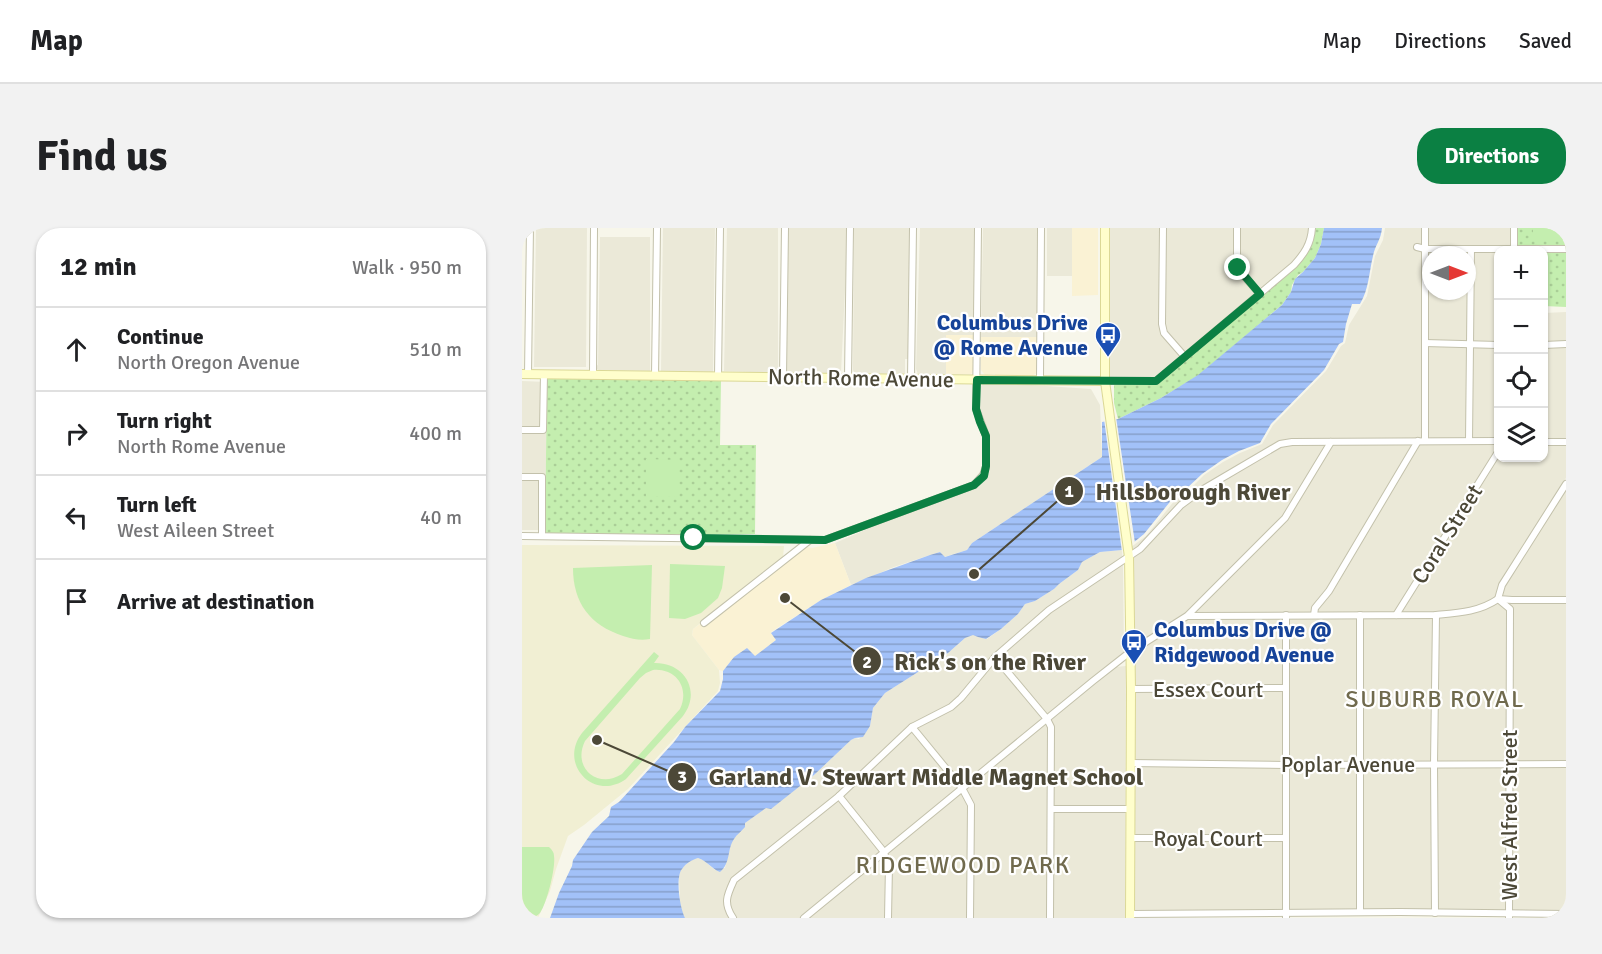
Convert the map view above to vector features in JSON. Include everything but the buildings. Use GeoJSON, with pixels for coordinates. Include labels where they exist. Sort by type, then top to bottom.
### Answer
{"type":"FeatureCollection","features":[{"type":"Feature","properties":{"kind":"main road"},"geometry":{"type":"LineString","coordinates":[[1105,228],[1105,381],[1128,553],[1131,689],[1130,916]]}},
{"type":"Feature","properties":{"kind":"main road","name":"North Rome Avenue"},"geometry":{"type":"LineString","coordinates":[[525,374],[1105,381]]}},
{"type":"Feature","properties":{"kind":"street"},"geometry":{"type":"LineString","coordinates":[[525,374],[530,228]]}},
{"type":"Feature","properties":{"kind":"street"},"geometry":{"type":"LineString","coordinates":[[593,375],[594,228]]}},
{"type":"Feature","properties":{"kind":"street"},"geometry":{"type":"LineString","coordinates":[[655,376],[657,228]]}},
{"type":"Feature","properties":{"kind":"street"},"geometry":{"type":"LineString","coordinates":[[718,376],[720,228]]}},
{"type":"Feature","properties":{"kind":"street"},"geometry":{"type":"LineString","coordinates":[[783,377],[785,228]]}},
{"type":"Feature","properties":{"kind":"street"},"geometry":{"type":"LineString","coordinates":[[848,378],[850,228]]}},
{"type":"Feature","properties":{"kind":"street"},"geometry":{"type":"LineString","coordinates":[[911,379],[913,228]]}},
{"type":"Feature","properties":{"kind":"street"},"geometry":{"type":"LineString","coordinates":[[522,536],[825,540],[963,490],[980,480],[984,476],[986,466],[986,441],[976,409],[978,228]]}},
{"type":"Feature","properties":{"kind":"street"},"geometry":{"type":"LineString","coordinates":[[1040,380],[1041,228]]}},
{"type":"Feature","properties":{"kind":"street"},"geometry":{"type":"LineString","coordinates":[[1163,228],[1162,324],[1164,333],[1185,357]]}},
{"type":"Feature","properties":{"kind":"street"},"geometry":{"type":"LineString","coordinates":[[1237,228],[1238,268],[1260,294]]}},
{"type":"Feature","properties":{"kind":"street","name":"North Rome Avenue"},"geometry":{"type":"LineString","coordinates":[[1105,381],[1156,381],[1294,265],[1306,252],[1312,228]]}},
{"type":"Feature","properties":{"kind":"street"},"geometry":{"type":"LineString","coordinates":[[1425,228],[1425,246]]}},
{"type":"Feature","properties":{"kind":"street"},"geometry":{"type":"LineString","coordinates":[[1514,228],[1514,246]]}},
{"type":"Feature","properties":{"kind":"street"},"geometry":{"type":"LineString","coordinates":[[1417,247],[1422,248]]}},
{"type":"Feature","properties":{"kind":"street"},"geometry":{"type":"LineString","coordinates":[[1476,249],[1494,250]]}},
{"type":"Feature","properties":{"kind":"street"},"geometry":{"type":"LineString","coordinates":[[1548,249],[1566,249]]}},
{"type":"Feature","properties":{"kind":"street"},"geometry":{"type":"LineString","coordinates":[[1314,615],[1315,608],[1329,591],[1421,441],[1425,300]]}},
{"type":"Feature","properties":{"kind":"street"},"geometry":{"type":"LineString","coordinates":[[1469,441],[1470,300]]}},
{"type":"Feature","properties":{"kind":"street"},"geometry":{"type":"LineString","coordinates":[[1425,343],[1494,345]]}},
{"type":"Feature","properties":{"kind":"street"},"geometry":{"type":"LineString","coordinates":[[1548,345],[1566,344]]}},
{"type":"Feature","properties":{"kind":"street"},"geometry":{"type":"LineString","coordinates":[[522,430],[543,430],[544,374]]}},
{"type":"Feature","properties":{"kind":"street"},"geometry":{"type":"LineString","coordinates":[[806,917],[1130,652],[1187,616],[1286,518],[1331,441]]}},
{"type":"Feature","properties":{"kind":"street"},"geometry":{"type":"LineString","coordinates":[[733,918],[729,912],[726,897],[734,880],[839,796],[912,727],[951,707],[995,657],[1049,610],[1128,553],[1140,549],[1181,505],[1200,491],[1280,444],[1331,441],[1494,441]]}},
{"type":"Feature","properties":{"kind":"street"},"geometry":{"type":"LineString","coordinates":[[1548,442],[1566,442]]}},
{"type":"Feature","properties":{"kind":"street","name":"Coral Street"},"geometry":{"type":"LineString","coordinates":[[1396,615],[1494,458]]}},
{"type":"Feature","properties":{"kind":"street"},"geometry":{"type":"LineString","coordinates":[[522,477],[542,477],[542,536]]}},
{"type":"Feature","properties":{"kind":"street"},"geometry":{"type":"LineString","coordinates":[[1498,599],[1502,585],[1566,484]]}},
{"type":"Feature","properties":{"kind":"street"},"geometry":{"type":"LineString","coordinates":[[704,623],[810,540]]}},
{"type":"Feature","properties":{"kind":"street"},"geometry":{"type":"LineString","coordinates":[[1187,616],[1436,615],[1472,611],[1498,599],[1566,600]]}},
{"type":"Feature","properties":{"kind":"street","name":"West Alfred Street"},"geometry":{"type":"LineString","coordinates":[[1498,599],[1510,609],[1509,916]]}},
{"type":"Feature","properties":{"kind":"street"},"geometry":{"type":"LineString","coordinates":[[1286,615],[1286,916]]}},
{"type":"Feature","properties":{"kind":"street"},"geometry":{"type":"LineString","coordinates":[[1360,615],[1360,912]]}},
{"type":"Feature","properties":{"kind":"street"},"geometry":{"type":"LineString","coordinates":[[1435,913],[1436,615]]}},
{"type":"Feature","properties":{"kind":"street"},"geometry":{"type":"LineString","coordinates":[[995,657],[1047,719],[1051,728],[1050,918]]}},
{"type":"Feature","properties":{"kind":"street","name":"Essex Court"},"geometry":{"type":"LineString","coordinates":[[1131,689],[1286,688]]}},
{"type":"Feature","properties":{"kind":"street"},"geometry":{"type":"LineString","coordinates":[[912,727],[962,788],[971,805],[970,918]]}},
{"type":"Feature","properties":{"kind":"street","name":"Poplar Avenue"},"geometry":{"type":"LineString","coordinates":[[1130,763],[1566,764]]}},
{"type":"Feature","properties":{"kind":"street"},"geometry":{"type":"LineString","coordinates":[[839,796],[884,852],[889,865],[888,918]]}},
{"type":"Feature","properties":{"kind":"street"},"geometry":{"type":"LineString","coordinates":[[1051,809],[1130,809]]}},
{"type":"Feature","properties":{"kind":"street","name":"Royal Court"},"geometry":{"type":"LineString","coordinates":[[1130,838],[1286,838]]}},
{"type":"Feature","properties":{"kind":"street"},"geometry":{"type":"LineString","coordinates":[[1130,916],[1318,916],[1360,912],[1400,915],[1435,913],[1450,916],[1566,914]]}},
{"type":"Feature","properties":{"kind":"shaded area"},"geometry":{"type":"Polygon","coordinates":[[[536,228],[587,228],[586,367],[534,367],[536,228]]]}},
{"type":"Feature","properties":{"kind":"shaded area"},"geometry":{"type":"Polygon","coordinates":[[[663,228],[715,228],[713,372],[661,371],[663,228]]]}},
{"type":"Feature","properties":{"kind":"shaded area"},"geometry":{"type":"Polygon","coordinates":[[[727,228],[778,228],[778,370],[776,373],[724,371],[727,228]]]}},
{"type":"Feature","properties":{"kind":"shaded area"},"geometry":{"type":"Polygon","coordinates":[[[787,228],[848,228],[841,373],[788,373],[787,371],[787,228]]]}},
{"type":"Feature","properties":{"kind":"shaded area"},"geometry":{"type":"Polygon","coordinates":[[[854,228],[911,228],[909,359],[905,359],[905,374],[855,373],[853,370],[854,228]]]}},
{"type":"Feature","properties":{"kind":"shaded area"},"geometry":{"type":"Polygon","coordinates":[[[920,228],[976,228],[974,335],[946,335],[946,374],[918,374],[916,369],[920,228]]]}},
{"type":"Feature","properties":{"kind":"shaded area"},"geometry":{"type":"Polygon","coordinates":[[[983,228],[1039,228],[1038,337],[981,337],[983,228]]]}},
{"type":"Feature","properties":{"kind":"shaded area"},"geometry":{"type":"Polygon","coordinates":[[[1047,228],[1072,228],[1072,276],[1047,276],[1047,228]]]}},
{"type":"Feature","properties":{"kind":"shaded area"},"geometry":{"type":"Polygon","coordinates":[[[1072,228],[1098,228],[1098,295],[1072,296],[1072,228]]]}},
{"type":"Feature","properties":{"kind":"shaded area"},"geometry":{"type":"Polygon","coordinates":[[[1108,228],[1160,228],[1159,325],[1162,334],[1181,357],[1155,379],[1108,379],[1108,228]]]}},
{"type":"Feature","properties":{"kind":"shaded area"},"geometry":{"type":"Polygon","coordinates":[[[1166,228],[1234,228],[1234,268],[1256,294],[1186,353],[1167,332],[1165,324],[1166,228]]]}},
{"type":"Feature","properties":{"kind":"shaded area"},"geometry":{"type":"Polygon","coordinates":[[[1240,228],[1309,228],[1303,250],[1292,264],[1261,290],[1240,267],[1240,228]]]}},
{"type":"Feature","properties":{"kind":"shaded area"},"geometry":{"type":"Polygon","coordinates":[[[1385,228],[1422,228],[1422,245],[1415,243],[1413,248],[1422,251],[1422,439],[1294,438],[1279,441],[1199,489],[1131,552],[1131,547],[1146,536],[1175,500],[1204,475],[1223,462],[1262,444],[1273,425],[1326,371],[1345,343],[1349,325],[1367,296],[1375,256],[1383,240],[1385,228]]]}},
{"type":"Feature","properties":{"kind":"shaded area"},"geometry":{"type":"Polygon","coordinates":[[[1428,228],[1511,228],[1511,246],[1428,246],[1428,228]]]}},
{"type":"Feature","properties":{"kind":"shaded area"},"geometry":{"type":"Polygon","coordinates":[[[600,237],[650,237],[650,371],[596,369],[598,365],[600,237]]]}},
{"type":"Feature","properties":{"kind":"shaded area"},"geometry":{"type":"Polygon","coordinates":[[[1476,252],[1494,252],[1494,342],[1473,342],[1476,252]]]}},
{"type":"Feature","properties":{"kind":"shaded area"},"geometry":{"type":"Polygon","coordinates":[[[1428,300],[1467,300],[1467,342],[1428,341],[1428,300]]]}},
{"type":"Feature","properties":{"kind":"shaded area"},"geometry":{"type":"Polygon","coordinates":[[[1566,312],[1566,342],[1548,342],[1548,313],[1566,312]]]}},
{"type":"Feature","properties":{"kind":"shaded area"},"geometry":{"type":"Polygon","coordinates":[[[946,335],[974,335],[974,370],[971,374],[946,374],[946,335]]]}},
{"type":"Feature","properties":{"kind":"shaded area"},"geometry":{"type":"Polygon","coordinates":[[[981,337],[1038,337],[1037,373],[1032,376],[985,375],[981,370],[981,337]]]}},
{"type":"Feature","properties":{"kind":"shaded area"},"geometry":{"type":"Polygon","coordinates":[[[1428,346],[1467,348],[1466,438],[1428,439],[1428,346]]]}},
{"type":"Feature","properties":{"kind":"shaded area"},"geometry":{"type":"Polygon","coordinates":[[[1494,347],[1494,439],[1472,438],[1473,348],[1494,347]]]}},
{"type":"Feature","properties":{"kind":"shaded area"},"geometry":{"type":"Polygon","coordinates":[[[1548,347],[1566,347],[1566,439],[1548,439],[1548,347]]]}},
{"type":"Feature","properties":{"kind":"shaded area"},"geometry":{"type":"Polygon","coordinates":[[[522,381],[547,382],[545,530],[522,530],[522,381]]]}},
{"type":"Feature","properties":{"kind":"shaded area"},"geometry":{"type":"Polygon","coordinates":[[[983,383],[1091,389],[1100,405],[1102,457],[972,543],[967,550],[944,557],[940,552],[930,555],[851,585],[835,543],[918,507],[978,487],[983,482],[989,473],[990,441],[979,406],[980,388],[983,383]]]}},
{"type":"Feature","properties":{"kind":"shaded area"},"geometry":{"type":"Polygon","coordinates":[[[1326,444],[1283,517],[1186,613],[1133,647],[1132,559],[1143,551],[1183,507],[1202,493],[1282,446],[1326,444]]]}},
{"type":"Feature","properties":{"kind":"shaded area"},"geometry":{"type":"Polygon","coordinates":[[[1333,444],[1413,444],[1327,590],[1312,606],[1311,612],[1194,613],[1288,520],[1333,444]]]}},
{"type":"Feature","properties":{"kind":"shaded area"},"geometry":{"type":"Polygon","coordinates":[[[1420,444],[1494,444],[1494,453],[1395,612],[1318,612],[1332,593],[1420,444]]]}},
{"type":"Feature","properties":{"kind":"shaded area"},"geometry":{"type":"Polygon","coordinates":[[[1548,444],[1566,445],[1566,478],[1499,584],[1495,597],[1471,608],[1436,613],[1402,612],[1496,462],[1548,462],[1548,444]]]}},
{"type":"Feature","properties":{"kind":"shaded area"},"geometry":{"type":"Polygon","coordinates":[[[1566,489],[1566,598],[1502,597],[1505,586],[1566,489]]]}},
{"type":"Feature","properties":{"kind":"shaded area"},"geometry":{"type":"Polygon","coordinates":[[[835,543],[851,585],[821,600],[771,632],[776,640],[755,657],[734,657],[723,671],[719,670],[692,635],[693,629],[806,547],[812,548],[835,543]]]}},
{"type":"Feature","properties":{"kind":"shaded area"},"geometry":{"type":"Polygon","coordinates":[[[522,545],[784,546],[783,558],[693,629],[692,635],[719,670],[718,691],[628,789],[568,836],[550,891],[538,918],[522,918],[522,545]]]}},
{"type":"Feature","properties":{"kind":"shaded area"},"geometry":{"type":"Polygon","coordinates":[[[1122,550],[1124,653],[962,789],[970,805],[969,918],[685,918],[681,912],[679,877],[684,866],[698,858],[715,870],[725,868],[732,840],[745,823],[766,807],[771,808],[814,775],[851,740],[859,739],[870,726],[873,708],[885,693],[948,653],[965,638],[973,634],[987,639],[1018,614],[1025,604],[1035,601],[1054,589],[1078,570],[1082,562],[1100,552],[1122,550]]]}},
{"type":"Feature","properties":{"kind":"shaded area"},"geometry":{"type":"Polygon","coordinates":[[[1498,602],[1507,610],[1506,762],[1438,762],[1439,618],[1473,613],[1498,602]]]}},
{"type":"Feature","properties":{"kind":"shaded area"},"geometry":{"type":"Polygon","coordinates":[[[1506,603],[1566,603],[1566,762],[1512,762],[1513,609],[1506,603]]]}},
{"type":"Feature","properties":{"kind":"shaded area"},"geometry":{"type":"Polygon","coordinates":[[[1283,618],[1283,686],[1134,686],[1133,653],[1188,619],[1283,618]]]}},
{"type":"Feature","properties":{"kind":"shaded area"},"geometry":{"type":"Polygon","coordinates":[[[1289,618],[1357,618],[1357,762],[1290,762],[1289,618]]]}},
{"type":"Feature","properties":{"kind":"shaded area"},"geometry":{"type":"Polygon","coordinates":[[[1363,618],[1433,618],[1431,762],[1363,762],[1363,618]]]}},
{"type":"Feature","properties":{"kind":"shaded area"},"geometry":{"type":"Polygon","coordinates":[[[1126,666],[1125,918],[970,918],[972,805],[963,789],[990,770],[1115,667],[1126,666]]]}},
{"type":"Feature","properties":{"kind":"shaded area"},"geometry":{"type":"Polygon","coordinates":[[[1134,691],[1283,691],[1283,762],[1133,760],[1134,691]]]}},
{"type":"Feature","properties":{"kind":"shaded area"},"geometry":{"type":"Polygon","coordinates":[[[1133,766],[1283,767],[1283,835],[1133,835],[1133,766]]]}},
{"type":"Feature","properties":{"kind":"shaded area"},"geometry":{"type":"Polygon","coordinates":[[[1290,767],[1357,767],[1357,910],[1289,910],[1290,767]]]}},
{"type":"Feature","properties":{"kind":"shaded area"},"geometry":{"type":"Polygon","coordinates":[[[1363,767],[1431,767],[1432,910],[1363,910],[1363,767]]]}},
{"type":"Feature","properties":{"kind":"shaded area"},"geometry":{"type":"Polygon","coordinates":[[[1437,767],[1506,767],[1506,911],[1438,910],[1437,767]]]}},
{"type":"Feature","properties":{"kind":"shaded area"},"geometry":{"type":"Polygon","coordinates":[[[1512,767],[1566,767],[1566,911],[1512,911],[1512,767]]]}},
{"type":"Feature","properties":{"kind":"shaded area"},"geometry":{"type":"Polygon","coordinates":[[[1283,840],[1283,911],[1133,911],[1133,841],[1283,840]]]}},
{"type":"Feature","properties":{"kind":"green space"},"geometry":{"type":"Polygon","coordinates":[[[1316,228],[1324,228],[1315,258],[1298,275],[1291,292],[1282,305],[1199,375],[1161,398],[1118,419],[1114,403],[1114,384],[1158,384],[1296,267],[1309,249],[1316,228]]]}},
{"type":"Feature","properties":{"kind":"green space"},"geometry":{"type":"Polygon","coordinates":[[[1518,228],[1566,228],[1566,307],[1548,306],[1548,246],[1518,246],[1518,228]]]}},
{"type":"Feature","properties":{"kind":"green space"},"geometry":{"type":"Polygon","coordinates":[[[1533,228],[1564,228],[1564,240],[1533,240],[1533,228]]]}},
{"type":"Feature","properties":{"kind":"green space"},"geometry":{"type":"Polygon","coordinates":[[[547,378],[721,380],[720,445],[756,445],[755,534],[545,534],[547,378]]]}},
{"type":"Feature","properties":{"kind":"green space"},"geometry":{"type":"Polygon","coordinates":[[[646,459],[678,460],[678,497],[646,496],[646,459]]]}},
{"type":"Feature","properties":{"kind":"green space"},"geometry":{"type":"Polygon","coordinates":[[[670,564],[725,566],[718,598],[701,613],[685,619],[669,618],[670,564]]]}},
{"type":"Feature","properties":{"kind":"green space"},"geometry":{"type":"Polygon","coordinates":[[[652,565],[650,639],[633,639],[601,626],[580,602],[576,592],[573,568],[652,565]]]}},
{"type":"Feature","properties":{"kind":"green space"},"geometry":{"type":"Polygon","coordinates":[[[654,652],[659,656],[654,663],[674,667],[687,680],[691,697],[683,716],[626,779],[614,785],[602,786],[592,783],[583,776],[574,756],[582,733],[654,652]],[[653,670],[640,678],[585,741],[582,759],[589,773],[604,779],[622,774],[680,709],[683,701],[682,687],[674,676],[661,670],[653,670]]]}},
{"type":"Feature","properties":{"kind":"green space"},"geometry":{"type":"Polygon","coordinates":[[[522,847],[549,847],[554,855],[552,876],[545,901],[540,913],[529,918],[522,918],[522,847]]]}},
{"type":"Feature","properties":{"kind":"water"},"geometry":{"type":"Polygon","coordinates":[[[1324,228],[1382,228],[1365,292],[1360,304],[1352,304],[1343,342],[1339,344],[1324,370],[1271,424],[1260,443],[1222,460],[1202,474],[1173,498],[1144,534],[1133,543],[1122,550],[1100,552],[1082,562],[1078,570],[1054,589],[1035,601],[1025,604],[1018,614],[986,639],[973,635],[965,638],[948,653],[885,693],[873,708],[870,726],[863,737],[851,740],[814,775],[771,809],[766,808],[745,823],[745,827],[735,837],[726,864],[720,872],[698,858],[684,867],[680,873],[679,886],[681,907],[685,918],[550,918],[573,860],[592,832],[609,816],[611,807],[619,802],[720,691],[723,671],[734,657],[747,648],[755,656],[776,640],[771,633],[821,600],[866,578],[940,552],[945,557],[967,550],[972,543],[1102,457],[1102,422],[1118,419],[1161,398],[1198,375],[1282,305],[1291,292],[1295,279],[1315,258],[1324,228]]]}},
{"type":"Feature","properties":{"kind":"pier"},"geometry":{"type":"Polygon","coordinates":[[[1116,417],[1135,543],[1122,552],[1104,419],[1116,417]]]}},
{"type":"Feature","properties":{"kind":"place","name":"Columbus Drive @ Rome Avenue"},"geometry":{"type":"Point","coordinates":[1108,358]}},
{"type":"Feature","properties":{"kind":"place","name":"Hillsborough River"},"geometry":{"type":"Point","coordinates":[974,574]}},
{"type":"Feature","properties":{"kind":"place","name":"Rick's on the River"},"geometry":{"type":"Point","coordinates":[785,598]}},
{"type":"Feature","properties":{"kind":"place","name":"Columbus Drive @ Ridgewood Avenue"},"geometry":{"type":"Point","coordinates":[1134,665]}},
{"type":"Feature","properties":{"kind":"place","name":"Garland V. Stewart Middle Magnet School"},"geometry":{"type":"Point","coordinates":[597,740]}},
{"type":"Feature","properties":{"kind":"district","name":"SUBURB ROYAL"},"geometry":{"type":"Point","coordinates":[1435,699]}},
{"type":"Feature","properties":{"kind":"district","name":"RIDGEWOOD PARK"},"geometry":{"type":"Point","coordinates":[963,865]}},
{"type":"Feature","properties":{"kind":"route"},"geometry":{"type":"LineString","coordinates":[[694,538],[825,540],[974,485],[984,476],[987,453],[986,436],[976,409],[977,380],[1156,381],[1260,294],[1238,268]]}}]}
